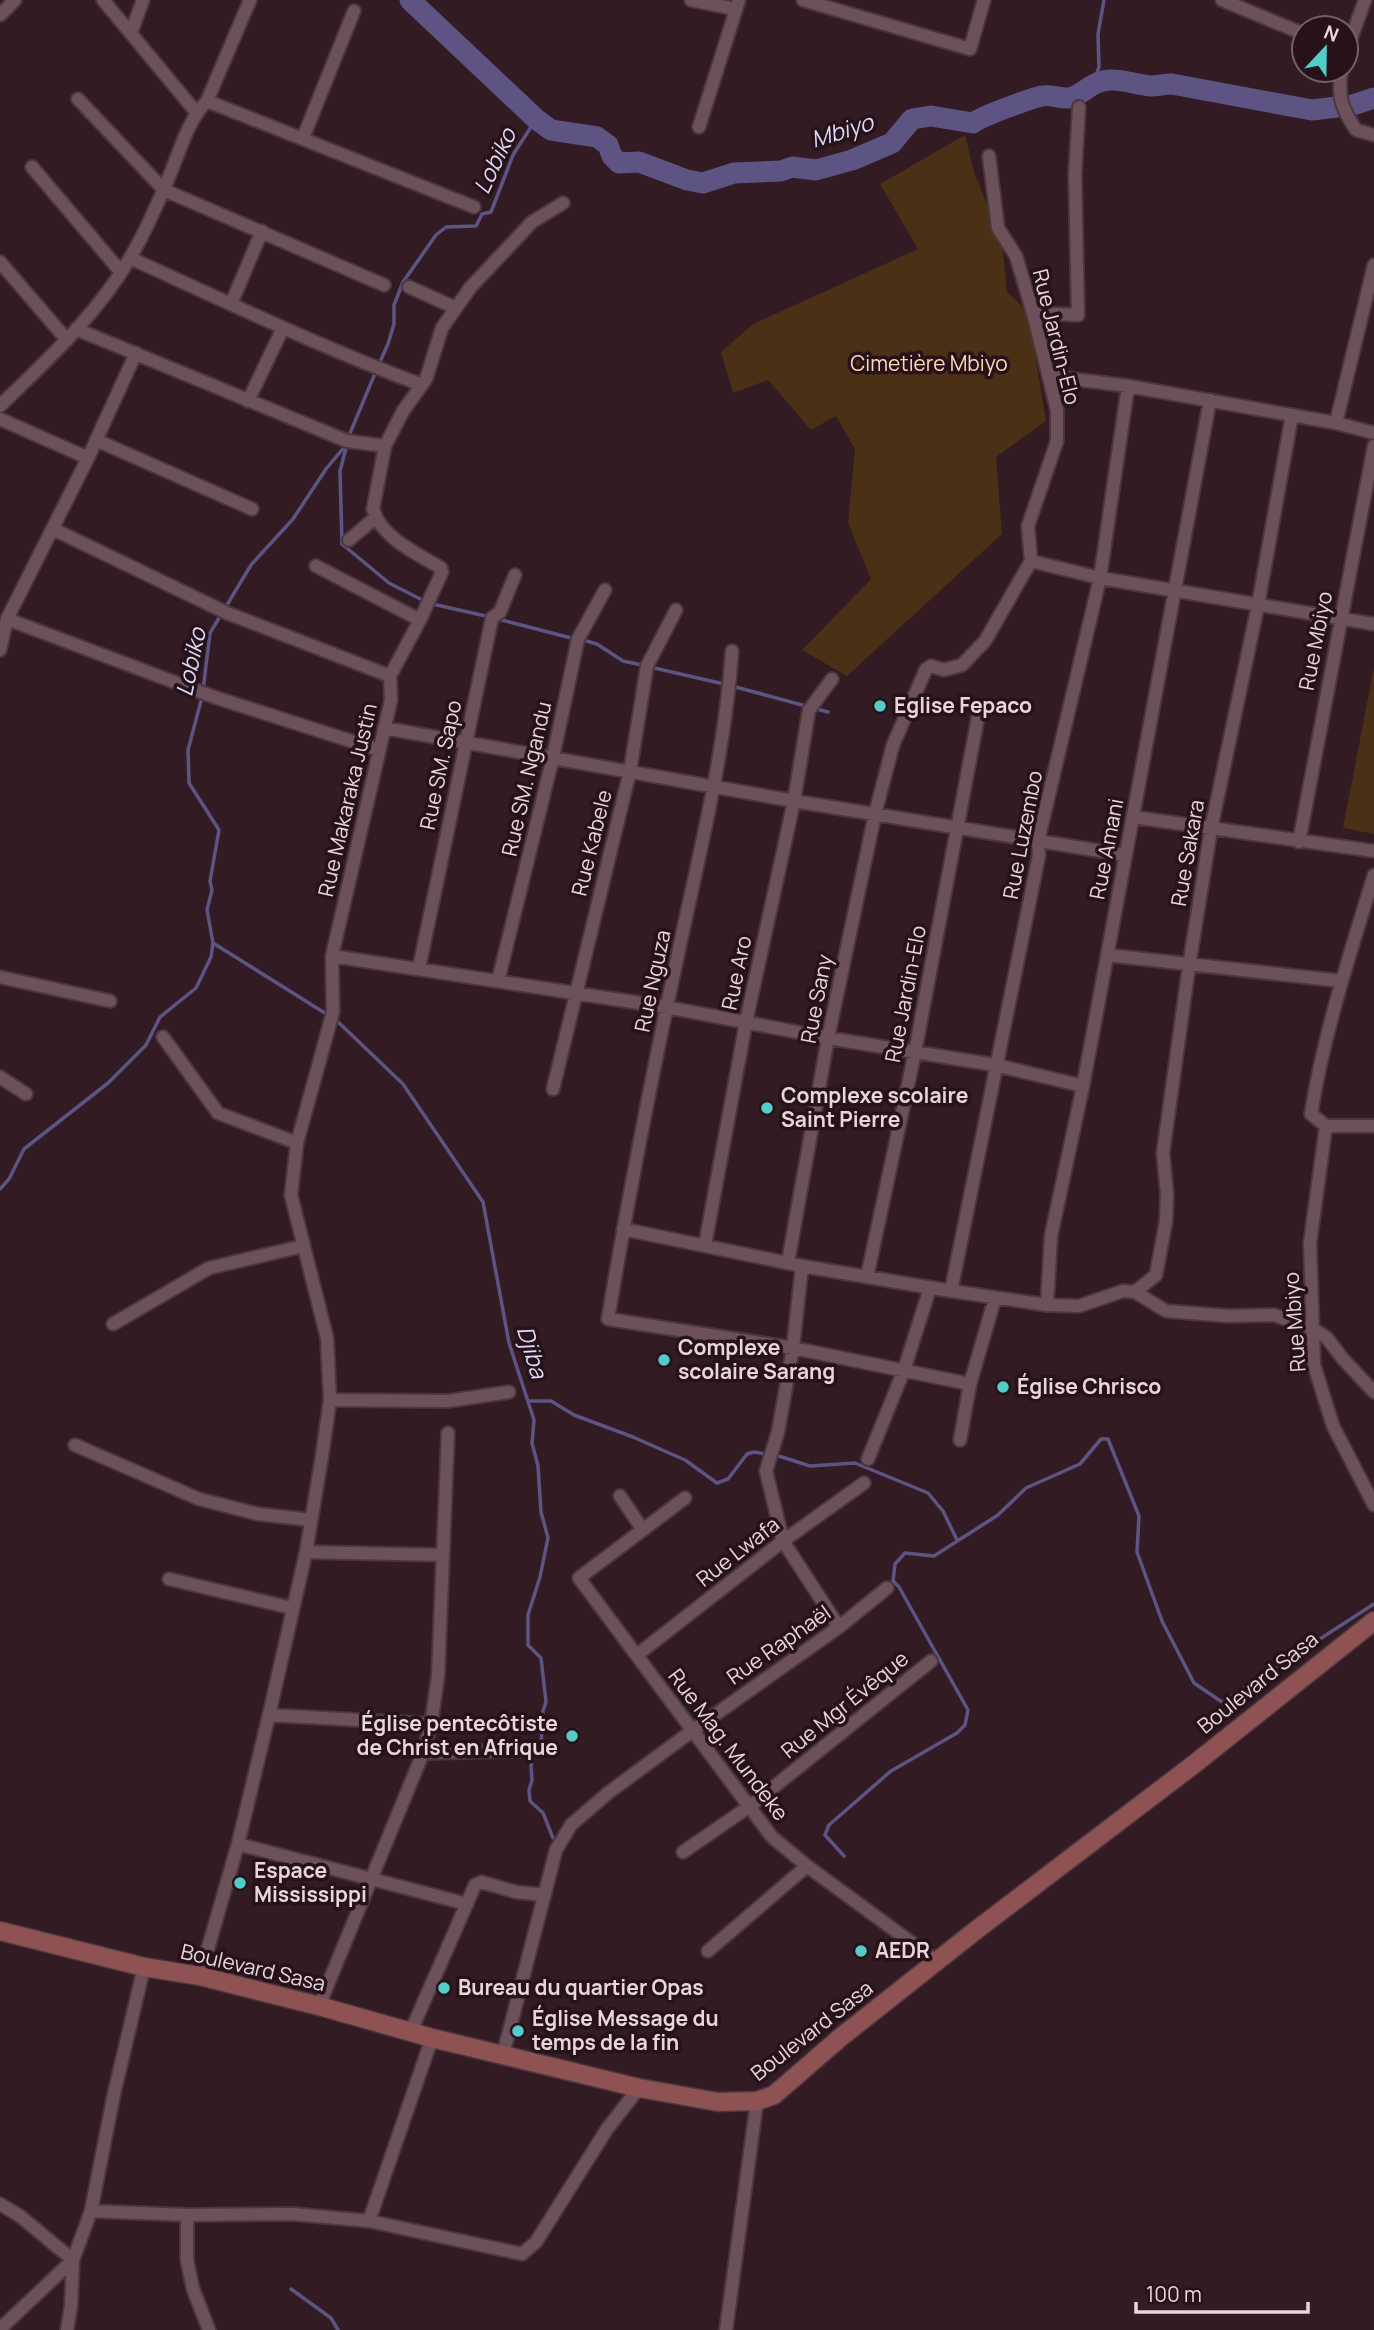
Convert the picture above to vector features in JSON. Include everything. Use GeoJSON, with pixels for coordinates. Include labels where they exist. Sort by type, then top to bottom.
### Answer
{"type":"FeatureCollection","features":[{"type":"Feature","properties":{"kind":"street"},"geometry":{"type":"LineString","coordinates":[[0,15],[15,0]]}},
{"type":"Feature","properties":{"kind":"street"},"geometry":{"type":"LineString","coordinates":[[103,0],[196,112]]}},
{"type":"Feature","properties":{"kind":"street"},"geometry":{"type":"LineString","coordinates":[[131,33],[143,0]]}},
{"type":"Feature","properties":{"kind":"street"},"geometry":{"type":"LineString","coordinates":[[0,406],[67,340],[107,293],[130,258],[164,190],[196,112],[207,101],[250,0]]}},
{"type":"Feature","properties":{"kind":"street"},"geometry":{"type":"LineString","coordinates":[[691,0],[737,5],[699,127]]}},
{"type":"Feature","properties":{"kind":"street"},"geometry":{"type":"LineString","coordinates":[[803,0],[970,49],[984,0]]}},
{"type":"Feature","properties":{"kind":"street"},"geometry":{"type":"LineString","coordinates":[[1222,0],[1290,28]]}},
{"type":"Feature","properties":{"kind":"street"},"geometry":{"type":"LineString","coordinates":[[303,138],[354,11]]}},
{"type":"Feature","properties":{"kind":"street"},"geometry":{"type":"LineString","coordinates":[[1340,84],[1339,96],[1343,110],[1356,131],[1374,135]]}},
{"type":"Feature","properties":{"kind":"street"},"geometry":{"type":"LineString","coordinates":[[78,99],[164,190],[384,285]]}},
{"type":"Feature","properties":{"kind":"street"},"geometry":{"type":"LineString","coordinates":[[207,101],[474,207]]}},
{"type":"Feature","properties":{"kind":"street"},"geometry":{"type":"LineString","coordinates":[[1032,313],[1078,315],[1075,174],[1079,107]]}},
{"type":"Feature","properties":{"kind":"street","name":"Rue Jardin-Elo"},"geometry":{"type":"LineString","coordinates":[[989,156],[998,228],[1016,257],[1057,410],[1057,441],[1028,526],[1031,561]]}},
{"type":"Feature","properties":{"kind":"street"},"geometry":{"type":"LineString","coordinates":[[32,167],[121,272]]}},
{"type":"Feature","properties":{"kind":"street"},"geometry":{"type":"LineString","coordinates":[[349,540],[376,517],[373,509],[385,446],[403,411],[426,379],[442,328],[470,288],[532,222],[563,203]]}},
{"type":"Feature","properties":{"kind":"street"},"geometry":{"type":"LineString","coordinates":[[231,304],[262,231]]}},
{"type":"Feature","properties":{"kind":"street"},"geometry":{"type":"LineString","coordinates":[[130,258],[283,328],[422,385]]}},
{"type":"Feature","properties":{"kind":"street"},"geometry":{"type":"LineString","coordinates":[[0,262],[67,340]]}},
{"type":"Feature","properties":{"kind":"street"},"geometry":{"type":"LineString","coordinates":[[1336,424],[1367,322],[1374,265]]}},
{"type":"Feature","properties":{"kind":"street"},"geometry":{"type":"LineString","coordinates":[[409,287],[456,308]]}},
{"type":"Feature","properties":{"kind":"street"},"geometry":{"type":"LineString","coordinates":[[248,401],[283,328]]}},
{"type":"Feature","properties":{"kind":"street"},"geometry":{"type":"LineString","coordinates":[[76,329],[347,441],[385,446]]}},
{"type":"Feature","properties":{"kind":"street"},"geometry":{"type":"LineString","coordinates":[[0,650],[7,619],[88,458],[136,353]]}},
{"type":"Feature","properties":{"kind":"street"},"geometry":{"type":"LineString","coordinates":[[1049,376],[1209,400],[1374,433]]}},
{"type":"Feature","properties":{"kind":"street","name":"Rue Luzembo"},"geometry":{"type":"LineString","coordinates":[[951,1291],[1039,855],[1038,841],[1100,578],[1128,386]]}},
{"type":"Feature","properties":{"kind":"street","name":"Rue Amani"},"geometry":{"type":"LineString","coordinates":[[1047,1305],[1051,1236],[1083,1086],[1176,592],[1209,400]]}},
{"type":"Feature","properties":{"kind":"street","name":"Rue Sakara"},"geometry":{"type":"LineString","coordinates":[[1135,1292],[1156,1275],[1166,1221],[1167,1194],[1163,1153],[1210,829],[1258,605],[1292,415]]}},
{"type":"Feature","properties":{"kind":"street"},"geometry":{"type":"LineString","coordinates":[[0,419],[88,458]]}},
{"type":"Feature","properties":{"kind":"street"},"geometry":{"type":"LineString","coordinates":[[96,440],[252,509]]}},
{"type":"Feature","properties":{"kind":"street","name":"Rue Mbiyo"},"geometry":{"type":"LineString","coordinates":[[1299,842],[1374,446]]}},
{"type":"Feature","properties":{"kind":"street","name":"Rue Makaraka Justin"},"geometry":{"type":"LineString","coordinates":[[200,1976],[238,1844],[306,1552],[330,1400],[327,1339],[291,1195],[297,1143],[333,1012],[332,956],[391,700],[390,676],[442,572],[441,568],[400,543],[376,517]]}},
{"type":"Feature","properties":{"kind":"street"},"geometry":{"type":"LineString","coordinates":[[53,529],[227,613],[390,676]]}},
{"type":"Feature","properties":{"kind":"street"},"geometry":{"type":"LineString","coordinates":[[1031,561],[1100,578],[1176,592],[1374,624]]}},
{"type":"Feature","properties":{"kind":"street","name":"Rue Sany"},"geometry":{"type":"LineString","coordinates":[[788,1262],[828,1038],[875,814],[893,745],[926,669],[931,666],[944,670],[962,664],[985,641],[1031,561]]}},
{"type":"Feature","properties":{"kind":"street"},"geometry":{"type":"LineString","coordinates":[[316,566],[420,620]]}},
{"type":"Feature","properties":{"kind":"street","name":"Rue SM. Sapo"},"geometry":{"type":"LineString","coordinates":[[419,968],[492,618],[500,612],[515,575]]}},
{"type":"Feature","properties":{"kind":"street","name":"Rue SM. Ngandu"},"geometry":{"type":"LineString","coordinates":[[498,981],[553,757],[578,639],[605,590]]}},
{"type":"Feature","properties":{"kind":"street","name":"Rue Kabele"},"geometry":{"type":"LineString","coordinates":[[553,1089],[630,771],[648,666],[676,610]]}},
{"type":"Feature","properties":{"kind":"street"},"geometry":{"type":"LineString","coordinates":[[7,619],[214,697],[379,750]]}},
{"type":"Feature","properties":{"kind":"street","name":"Rue Nguza"},"geometry":{"type":"LineString","coordinates":[[732,651],[730,685],[714,786],[666,1007],[608,1319],[793,1348]]}},
{"type":"Feature","properties":{"kind":"street","name":"Rue Aro"},"geometry":{"type":"LineString","coordinates":[[705,1245],[746,1022],[812,705],[832,679]]}},
{"type":"Feature","properties":{"kind":"street","name":"Rue Jardin-Elo"},"geometry":{"type":"LineString","coordinates":[[867,1277],[915,1052],[978,717]]}},
{"type":"Feature","properties":{"kind":"street"},"geometry":{"type":"LineString","coordinates":[[384,728],[794,801],[1125,855]]}},
{"type":"Feature","properties":{"kind":"street"},"geometry":{"type":"LineString","coordinates":[[1133,817],[1374,851]]}},
{"type":"Feature","properties":{"kind":"street"},"geometry":{"type":"LineString","coordinates":[[1374,875],[1341,981],[1317,1076],[1311,1114],[1326,1126],[1374,1126]]}},
{"type":"Feature","properties":{"kind":"street"},"geometry":{"type":"LineString","coordinates":[[1107,955],[1341,981]]}},
{"type":"Feature","properties":{"kind":"street"},"geometry":{"type":"LineString","coordinates":[[332,956],[666,1007],[828,1038],[995,1065],[1083,1086]]}},
{"type":"Feature","properties":{"kind":"street"},"geometry":{"type":"LineString","coordinates":[[0,977],[110,1001]]}},
{"type":"Feature","properties":{"kind":"street"},"geometry":{"type":"LineString","coordinates":[[163,1037],[218,1113],[297,1143]]}},
{"type":"Feature","properties":{"kind":"street"},"geometry":{"type":"LineString","coordinates":[[0,1077],[26,1094]]}},
{"type":"Feature","properties":{"kind":"street","name":"Rue Mbiyo"},"geometry":{"type":"LineString","coordinates":[[1326,1126],[1310,1243],[1314,1365],[1333,1426],[1374,1505]]}},
{"type":"Feature","properties":{"kind":"street"},"geometry":{"type":"LineString","coordinates":[[623,1229],[867,1277],[1047,1305],[1079,1306],[1123,1291],[1135,1292],[1166,1311],[1229,1316],[1274,1315],[1312,1328],[1327,1338],[1374,1392]]}},
{"type":"Feature","properties":{"kind":"street"},"geometry":{"type":"LineString","coordinates":[[113,1324],[209,1268],[303,1246]]}},
{"type":"Feature","properties":{"kind":"street"},"geometry":{"type":"LineString","coordinates":[[802,1265],[793,1348],[778,1432],[766,1471],[783,1541],[839,1627]]}},
{"type":"Feature","properties":{"kind":"street"},"geometry":{"type":"LineString","coordinates":[[868,1460],[904,1370],[930,1288]]}},
{"type":"Feature","properties":{"kind":"street"},"geometry":{"type":"LineString","coordinates":[[961,1440],[971,1384],[995,1298]]}},
{"type":"Feature","properties":{"kind":"street"},"geometry":{"type":"LineString","coordinates":[[793,1348],[971,1384]]}},
{"type":"Feature","properties":{"kind":"street"},"geometry":{"type":"LineString","coordinates":[[330,1400],[448,1401],[509,1391]]}},
{"type":"Feature","properties":{"kind":"street"},"geometry":{"type":"LineString","coordinates":[[319,2006],[423,1754],[431,1724],[438,1676],[448,1433]]}},
{"type":"Feature","properties":{"kind":"street"},"geometry":{"type":"LineString","coordinates":[[75,1445],[199,1499],[258,1514],[311,1520]]}},
{"type":"Feature","properties":{"kind":"street","name":"Rue Lwafa"},"geometry":{"type":"LineString","coordinates":[[637,1654],[783,1541],[864,1483]]}},
{"type":"Feature","properties":{"kind":"street"},"geometry":{"type":"LineString","coordinates":[[620,1496],[643,1530],[685,1498]]}},
{"type":"Feature","properties":{"kind":"street","name":"Rue Mag. Mundeke"},"geometry":{"type":"LineString","coordinates":[[643,1530],[579,1578],[772,1838],[938,1962]]}},
{"type":"Feature","properties":{"kind":"street"},"geometry":{"type":"LineString","coordinates":[[306,1552],[443,1555]]}},
{"type":"Feature","properties":{"kind":"street"},"geometry":{"type":"LineString","coordinates":[[169,1579],[292,1608]]}},
{"type":"Feature","properties":{"kind":"street","name":"Rue Raphaël"},"geometry":{"type":"LineString","coordinates":[[503,2055],[556,1850],[571,1825],[608,1793],[839,1627],[887,1588]]}},
{"type":"Feature","properties":{"kind":"street","name":"Boulevard Sasa"},"geometry":{"type":"LineString","coordinates":[[0,1931],[144,1966],[200,1976],[432,2038],[639,2088],[718,2102],[757,2101],[774,2095],[841,2038],[1374,1621]]}},
{"type":"Feature","properties":{"kind":"street","name":"Rue Mgr Évêque"},"geometry":{"type":"LineString","coordinates":[[683,1852],[750,1806],[931,1661]]}},
{"type":"Feature","properties":{"kind":"street"},"geometry":{"type":"LineString","coordinates":[[269,1715],[431,1724]]}},
{"type":"Feature","properties":{"kind":"street"},"geometry":{"type":"LineString","coordinates":[[423,1754],[533,1750]]}},
{"type":"Feature","properties":{"kind":"street"},"geometry":{"type":"LineString","coordinates":[[238,1844],[467,1903]]}},
{"type":"Feature","properties":{"kind":"street"},"geometry":{"type":"LineString","coordinates":[[708,1951],[807,1866]]}},
{"type":"Feature","properties":{"kind":"street"},"geometry":{"type":"LineString","coordinates":[[411,2031],[475,1885],[481,1882],[516,1892],[545,1895]]}},
{"type":"Feature","properties":{"kind":"street"},"geometry":{"type":"LineString","coordinates":[[67,2330],[72,2306],[73,2260],[91,2211],[106,2128],[144,1966]]}},
{"type":"Feature","properties":{"kind":"street"},"geometry":{"type":"LineString","coordinates":[[369,2221],[432,2038]]}},
{"type":"Feature","properties":{"kind":"street"},"geometry":{"type":"LineString","coordinates":[[91,2211],[187,2215],[293,2214],[369,2221],[522,2254],[536,2242],[607,2129],[639,2088]]}},
{"type":"Feature","properties":{"kind":"street"},"geometry":{"type":"LineString","coordinates":[[726,2330],[757,2101]]}},
{"type":"Feature","properties":{"kind":"street"},"geometry":{"type":"LineString","coordinates":[[0,2204],[20,2216],[73,2260]]}},
{"type":"Feature","properties":{"kind":"street"},"geometry":{"type":"LineString","coordinates":[[187,2215],[187,2260],[193,2289],[209,2330]]}},
{"type":"Feature","properties":{"kind":"street"},"geometry":{"type":"LineString","coordinates":[[0,2329],[73,2260]]}},
{"type":"Feature","properties":{"kind":"green space","name":"Cimetière Mbiyo"},"geometry":{"type":"Polygon","coordinates":[[[965,135],[974,172],[1002,241],[1007,292],[1028,312],[1046,421],[996,457],[1002,534],[847,676],[802,650],[871,579],[848,523],[855,449],[836,416],[811,430],[768,380],[733,393],[721,352],[753,324],[918,249],[880,184],[965,135]]]}},
{"type":"Feature","properties":{"kind":"green space"},"geometry":{"type":"Polygon","coordinates":[[[1374,667],[1374,834],[1343,828],[1374,667]]]}},
{"type":"Feature","properties":{"kind":"waterway","name":"Mbiyo"},"geometry":{"type":"LineString","coordinates":[[410,0],[551,130],[597,137],[608,145],[612,156],[619,163],[639,162],[687,180],[703,183],[734,173],[781,171],[792,167],[816,170],[852,160],[892,143],[912,119],[931,116],[973,123],[1042,96],[1074,97],[1106,80],[1150,86],[1172,84],[1312,110],[1353,105],[1374,98]]}},
{"type":"Feature","properties":{"kind":"waterway"},"geometry":{"type":"LineString","coordinates":[[1093,84],[1099,67],[1098,34],[1104,0]]}},
{"type":"Feature","properties":{"kind":"waterway","name":"Lobiko"},"geometry":{"type":"LineString","coordinates":[[379,364],[394,324],[394,305],[403,282],[436,235],[446,227],[476,226],[482,214],[491,212],[513,155],[536,119]]}},
{"type":"Feature","properties":{"kind":"waterway","name":"Lobiko"},"geometry":{"type":"LineString","coordinates":[[348,438],[376,371]]}},
{"type":"Feature","properties":{"kind":"waterway","name":"Lobiko"},"geometry":{"type":"LineString","coordinates":[[203,690],[210,633],[251,565],[293,519],[326,469],[346,445]]}},
{"type":"Feature","properties":{"kind":"waterway"},"geometry":{"type":"LineString","coordinates":[[346,448],[340,471],[342,544],[389,583],[428,603],[490,617]]}},
{"type":"Feature","properties":{"kind":"waterway"},"geometry":{"type":"LineString","coordinates":[[498,619],[575,639]]}},
{"type":"Feature","properties":{"kind":"waterway"},"geometry":{"type":"LineString","coordinates":[[583,640],[597,644],[623,661],[642,665]]}},
{"type":"Feature","properties":{"kind":"waterway"},"geometry":{"type":"LineString","coordinates":[[650,667],[724,684]]}},
{"type":"Feature","properties":{"kind":"waterway"},"geometry":{"type":"LineString","coordinates":[[732,686],[828,712]]}},
{"type":"Feature","properties":{"kind":"waterway","name":"Lobiko"},"geometry":{"type":"LineString","coordinates":[[0,1189],[9,1179],[24,1149],[108,1083],[146,1045],[160,1017],[196,988],[211,957],[213,943],[207,910],[219,830],[189,783],[188,750],[202,697]]}},
{"type":"Feature","properties":{"kind":"waterway","name":"Djiba"},"geometry":{"type":"LineString","coordinates":[[213,943],[336,1020],[403,1084],[483,1202],[509,1343],[534,1420],[532,1443],[538,1466],[541,1512],[548,1538],[528,1615],[528,1645],[541,1658],[546,1702],[541,1747],[533,1757],[529,1790],[530,1801],[543,1813],[553,1838]]}},
{"type":"Feature","properties":{"kind":"waterway","name":"Djiba"},"geometry":{"type":"LineString","coordinates":[[530,1401],[551,1401],[574,1415],[685,1460],[717,1483],[728,1479],[747,1454],[754,1452],[810,1466],[855,1463],[928,1493],[943,1511],[957,1540]]}},
{"type":"Feature","properties":{"kind":"waterway"},"geometry":{"type":"LineString","coordinates":[[844,1856],[825,1835],[829,1825],[891,1771],[957,1733],[965,1725],[968,1710],[899,1587],[893,1581],[895,1564],[905,1553],[934,1556],[998,1515],[1026,1488],[1080,1464],[1101,1439],[1108,1439],[1139,1516],[1137,1552],[1162,1621],[1194,1683],[1222,1702],[1374,1604]]}},
{"type":"Feature","properties":{"kind":"waterway"},"geometry":{"type":"LineString","coordinates":[[291,2289],[331,2318],[338,2330]]}},
{"type":"Feature","properties":{"kind":"place","name":"Eglise Fepaco"},"geometry":{"type":"Point","coordinates":[880,706]}},
{"type":"Feature","properties":{"kind":"place","name":"Complexe scolaire Saint Pierre"},"geometry":{"type":"Point","coordinates":[767,1108]}},
{"type":"Feature","properties":{"kind":"place","name":"Complexe scolaire Sarang"},"geometry":{"type":"Point","coordinates":[664,1360]}},
{"type":"Feature","properties":{"kind":"place","name":"Église Chrisco"},"geometry":{"type":"Point","coordinates":[1003,1387]}},
{"type":"Feature","properties":{"kind":"place","name":"Église pentecôtiste de Christ en Afrique"},"geometry":{"type":"Point","coordinates":[572,1736]}},
{"type":"Feature","properties":{"kind":"place","name":"Espace Mississippi"},"geometry":{"type":"Point","coordinates":[240,1883]}},
{"type":"Feature","properties":{"kind":"place","name":"AEDR"},"geometry":{"type":"Point","coordinates":[861,1951]}},
{"type":"Feature","properties":{"kind":"place","name":"Bureau du quartier Opas"},"geometry":{"type":"Point","coordinates":[444,1988]}},
{"type":"Feature","properties":{"kind":"place","name":"Église Message du temps de la fin"},"geometry":{"type":"Point","coordinates":[518,2031]}}]}
